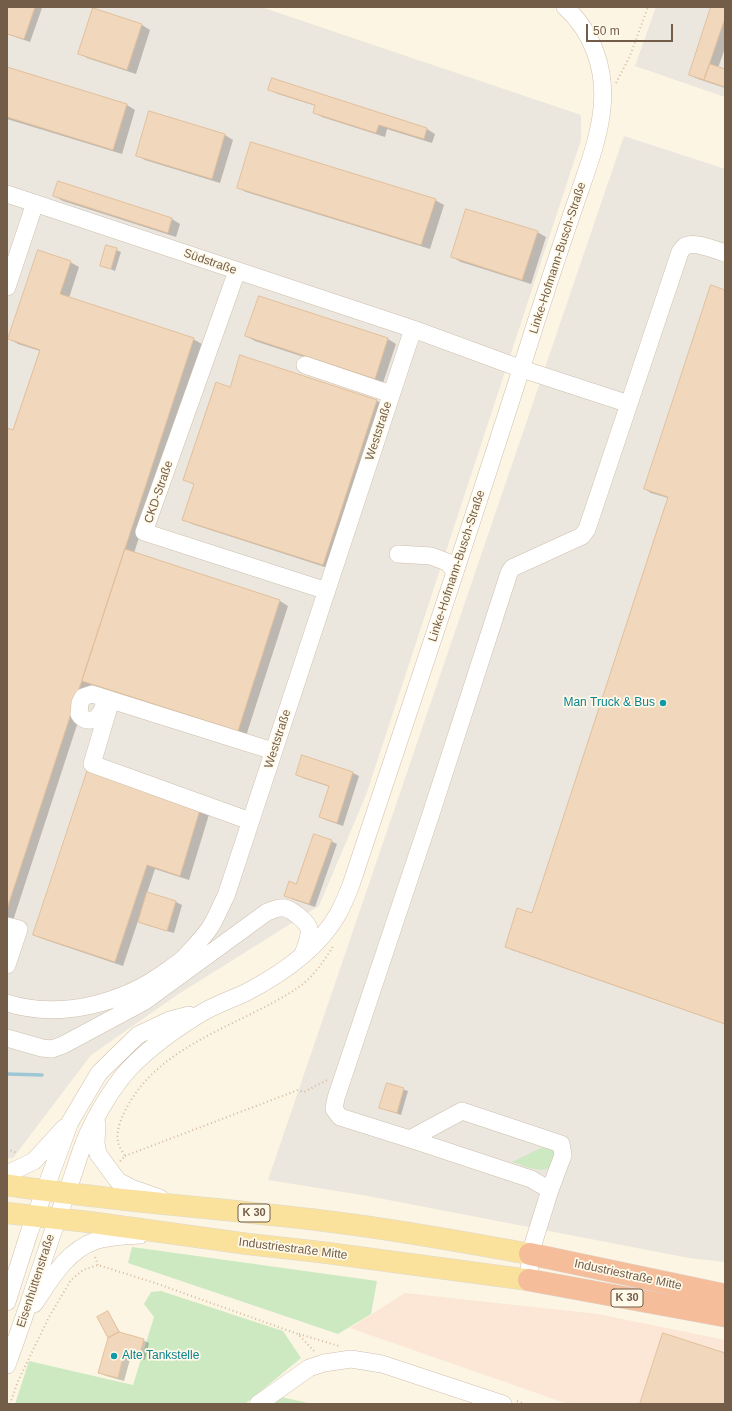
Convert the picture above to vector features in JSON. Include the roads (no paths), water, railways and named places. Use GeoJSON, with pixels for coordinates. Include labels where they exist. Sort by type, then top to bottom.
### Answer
{"type":"FeatureCollection","features":[{"type":"Feature","properties":{"kind":"highway","name":"Industriestraße Mitte"},"geometry":{"type":"LineString","coordinates":[[530,1254],[725,1295]]}},
{"type":"Feature","properties":{"kind":"highway","name":"Industriestraße Mitte"},"geometry":{"type":"LineString","coordinates":[[529,1280],[725,1316]]}},
{"type":"Feature","properties":{"kind":"main road","name":"K 30"},"geometry":{"type":"LineString","coordinates":[[7,1185],[66,1193]]}},
{"type":"Feature","properties":{"kind":"main road","name":"Industriestraße Mitte"},"geometry":{"type":"LineString","coordinates":[[66,1193],[326,1221],[424,1235],[530,1254]]}},
{"type":"Feature","properties":{"kind":"main road","name":"K 30"},"geometry":{"type":"LineString","coordinates":[[7,1213],[57,1219]]}},
{"type":"Feature","properties":{"kind":"main road","name":"Industriestraße Mitte"},"geometry":{"type":"LineString","coordinates":[[57,1219],[529,1280]]}},
{"type":"Feature","properties":{"kind":"street","name":"Linke-Hofmann-Busch-Straße"},"geometry":{"type":"LineString","coordinates":[[45,1191],[70,1122],[99,1073],[138,1035],[170,1020],[206,1010],[246,992],[284,969],[303,954],[325,932],[338,913],[351,885],[593,151],[601,119],[609,82],[598,56],[578,20],[564,7]]}},
{"type":"Feature","properties":{"kind":"street","name":"Südstraße"},"geometry":{"type":"LineString","coordinates":[[7,194],[413,329],[629,404]]}},
{"type":"Feature","properties":{"kind":"street"},"geometry":{"type":"LineString","coordinates":[[7,287],[35,203]]}},
{"type":"Feature","properties":{"kind":"street"},"geometry":{"type":"LineString","coordinates":[[550,1190],[531,1179],[340,1117],[334,1109],[336,1098],[431,814],[509,573],[512,568],[582,536],[587,529],[680,252],[684,246],[692,245],[702,246],[725,253]]}},
{"type":"Feature","properties":{"kind":"street","name":"CKD-Straße"},"geometry":{"type":"LineString","coordinates":[[237,271],[144,532],[327,591]]}},
{"type":"Feature","properties":{"kind":"street","name":"Weststraße"},"geometry":{"type":"LineString","coordinates":[[7,1003],[32,1008],[70,1009],[94,1005],[118,997],[154,980],[184,958],[210,928],[226,896],[413,329]]}},
{"type":"Feature","properties":{"kind":"street"},"geometry":{"type":"LineString","coordinates":[[305,365],[391,394]]}},
{"type":"Feature","properties":{"kind":"street"},"geometry":{"type":"LineString","coordinates":[[398,554],[431,556],[447,562],[455,572]]}},
{"type":"Feature","properties":{"kind":"street"},"geometry":{"type":"LineString","coordinates":[[250,821],[92,764],[111,700],[273,751]]}},
{"type":"Feature","properties":{"kind":"street"},"geometry":{"type":"LineString","coordinates":[[7,1038],[42,1048],[52,1049],[63,1045],[145,1001],[267,912],[278,908],[287,908],[304,920],[309,928],[308,941],[303,954]]}},
{"type":"Feature","properties":{"kind":"street"},"geometry":{"type":"LineString","coordinates":[[7,965],[13,928]]}},
{"type":"Feature","properties":{"kind":"street","name":"Linke-Hofmann-Busch-Straße"},"geometry":{"type":"LineString","coordinates":[[66,1193],[81,1150],[111,1092],[128,1070],[142,1056],[176,1030],[206,1010]]}},
{"type":"Feature","properties":{"kind":"street"},"geometry":{"type":"LineString","coordinates":[[410,1139],[462,1111],[561,1144],[563,1155],[550,1190],[530,1254],[529,1280]]}},
{"type":"Feature","properties":{"kind":"street"},"geometry":{"type":"LineString","coordinates":[[98,1116],[96,1143],[98,1154],[118,1181],[131,1188],[183,1206]]}},
{"type":"Feature","properties":{"kind":"street"},"geometry":{"type":"LineString","coordinates":[[7,1174],[34,1161],[70,1122]]}},
{"type":"Feature","properties":{"kind":"street","name":"Eisenhüttenstraße"},"geometry":{"type":"LineString","coordinates":[[7,1302],[45,1191]]}},
{"type":"Feature","properties":{"kind":"street","name":"Eisenhüttenstraße"},"geometry":{"type":"LineString","coordinates":[[7,1365],[66,1193]]}},
{"type":"Feature","properties":{"kind":"street"},"geometry":{"type":"LineString","coordinates":[[24,1318],[58,1269],[76,1252],[85,1246],[97,1240],[115,1237],[171,1234]]}},
{"type":"Feature","properties":{"kind":"street"},"geometry":{"type":"LineString","coordinates":[[7,1260],[7,1279]]}},
{"type":"Feature","properties":{"kind":"street"},"geometry":{"type":"LineString","coordinates":[[258,1404],[316,1366],[351,1359],[382,1364],[504,1404]]}},
{"type":"Feature","properties":{"kind":"waterway"},"geometry":{"type":"LineString","coordinates":[[7,1074],[42,1075]]}},
{"type":"Feature","properties":{"kind":"place","name":"Man Truck & Bus"},"geometry":{"type":"Point","coordinates":[663,703]}},
{"type":"Feature","properties":{"kind":"place","name":"Alte Tankstelle"},"geometry":{"type":"Point","coordinates":[114,1356]}}]}
